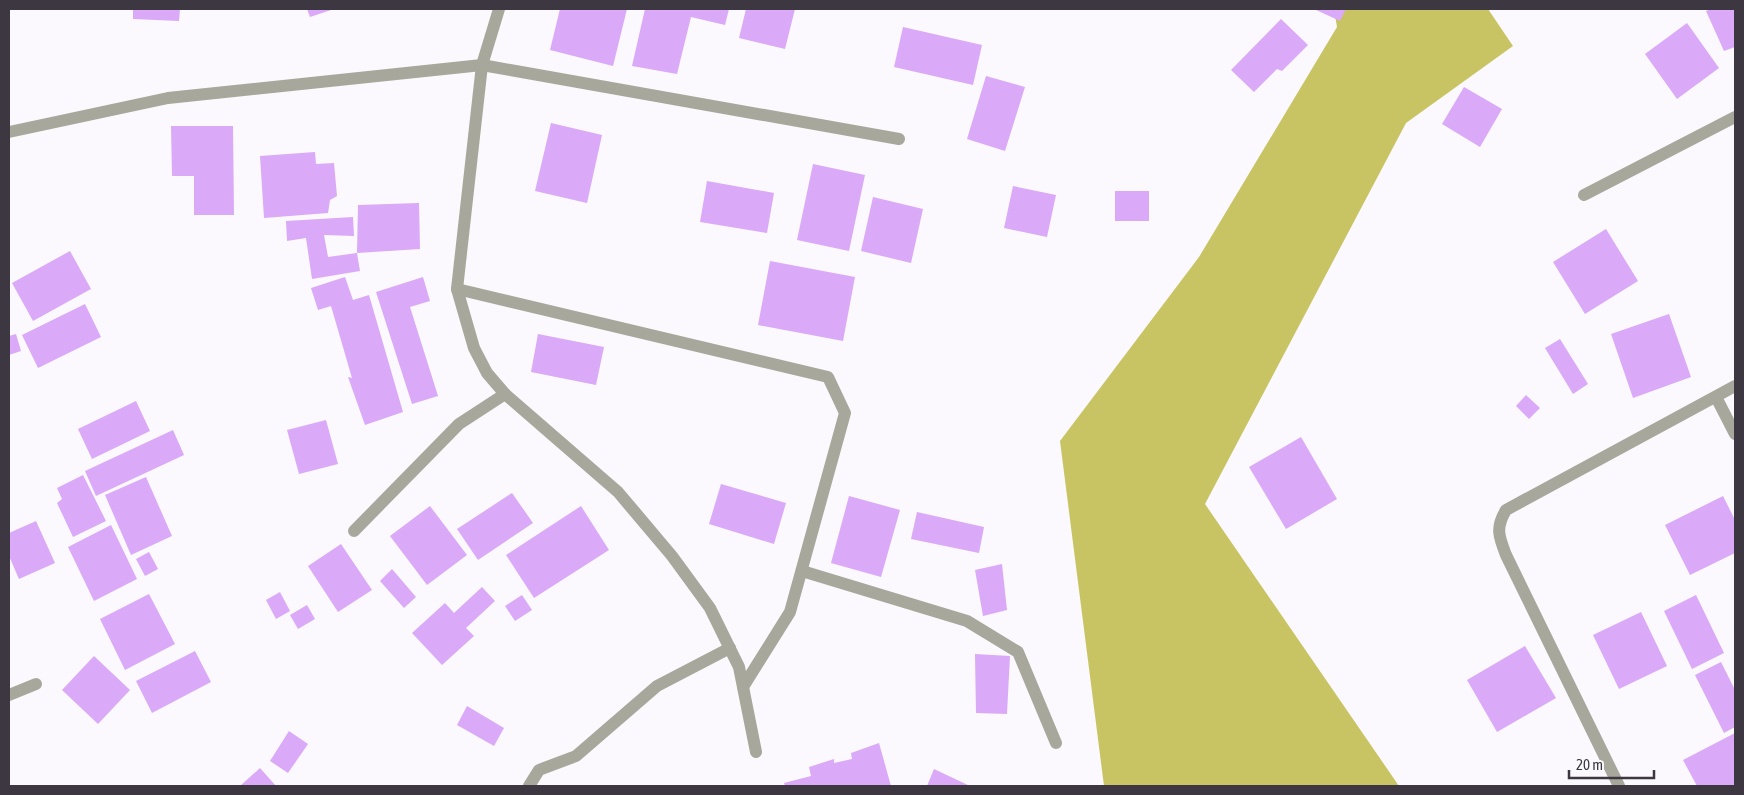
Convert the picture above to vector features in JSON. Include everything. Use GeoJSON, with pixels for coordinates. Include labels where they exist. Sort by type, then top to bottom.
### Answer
{"type":"FeatureCollection","features":[{"type":"Feature","properties":{"kind":"street"},"geometry":{"type":"LineString","coordinates":[[499,9],[482,64],[457,289],[474,348],[487,372],[505,394],[618,492],[672,556],[710,608],[739,668],[756,752]]}},
{"type":"Feature","properties":{"kind":"street"},"geometry":{"type":"LineString","coordinates":[[9,132],[168,98],[482,64],[899,139]]}},
{"type":"Feature","properties":{"kind":"street"},"geometry":{"type":"LineString","coordinates":[[1584,196],[1735,117]]}},
{"type":"Feature","properties":{"kind":"street"},"geometry":{"type":"LineString","coordinates":[[457,289],[828,377],[845,413],[802,571],[790,612],[743,687]]}},
{"type":"Feature","properties":{"kind":"street"},"geometry":{"type":"LineString","coordinates":[[1619,786],[1506,555],[1498,535],[1500,520],[1506,510],[1735,386]]}},
{"type":"Feature","properties":{"kind":"street"},"geometry":{"type":"LineString","coordinates":[[354,532],[459,424],[505,394]]}},
{"type":"Feature","properties":{"kind":"street"},"geometry":{"type":"LineString","coordinates":[[1716,396],[1735,434]]}},
{"type":"Feature","properties":{"kind":"street"},"geometry":{"type":"LineString","coordinates":[[802,571],[967,622],[1018,652],[1056,743]]}},
{"type":"Feature","properties":{"kind":"street"},"geometry":{"type":"LineString","coordinates":[[529,786],[539,770],[576,756],[658,686],[730,648]]}},
{"type":"Feature","properties":{"kind":"street"},"geometry":{"type":"LineString","coordinates":[[9,696],[36,684]]}},
{"type":"Feature","properties":{"kind":"shaded area"},"geometry":{"type":"Polygon","coordinates":[[[1334,9],[1488,9],[1513,46],[1406,123],[1205,504],[1399,786],[1104,786],[1060,441],[1199,257],[1337,27],[1334,9]]]}},
{"type":"Feature","properties":{"kind":"building"},"geometry":{"type":"Polygon","coordinates":[[[133,9],[180,9],[179,21],[133,19],[133,9]]]}},
{"type":"Feature","properties":{"kind":"building"},"geometry":{"type":"Polygon","coordinates":[[[307,9],[334,9],[310,17],[307,9]]]}},
{"type":"Feature","properties":{"kind":"building"},"geometry":{"type":"Polygon","coordinates":[[[560,9],[627,9],[613,66],[550,50],[560,9]]]}},
{"type":"Feature","properties":{"kind":"building"},"geometry":{"type":"Polygon","coordinates":[[[645,9],[729,9],[725,25],[691,17],[677,74],[632,66],[645,9]]]}},
{"type":"Feature","properties":{"kind":"building"},"geometry":{"type":"Polygon","coordinates":[[[746,9],[795,9],[785,49],[739,38],[746,9]]]}},
{"type":"Feature","properties":{"kind":"building"},"geometry":{"type":"Polygon","coordinates":[[[1314,9],[1346,9],[1340,21],[1314,9]]]}},
{"type":"Feature","properties":{"kind":"building"},"geometry":{"type":"Polygon","coordinates":[[[1711,9],[1735,9],[1735,47],[1724,51],[1706,11],[1711,9]]]}},
{"type":"Feature","properties":{"kind":"building"},"geometry":{"type":"Polygon","coordinates":[[[1281,19],[1308,45],[1282,71],[1277,69],[1254,92],[1231,70],[1281,19]]]}},
{"type":"Feature","properties":{"kind":"building"},"geometry":{"type":"Polygon","coordinates":[[[1687,23],[1719,68],[1677,99],[1645,54],[1687,23]]]}},
{"type":"Feature","properties":{"kind":"building"},"geometry":{"type":"Polygon","coordinates":[[[903,27],[982,45],[973,85],[894,67],[903,27]]]}},
{"type":"Feature","properties":{"kind":"building"},"geometry":{"type":"Polygon","coordinates":[[[986,76],[1025,87],[1005,151],[967,139],[986,76]]]}},
{"type":"Feature","properties":{"kind":"building"},"geometry":{"type":"Polygon","coordinates":[[[1464,87],[1502,109],[1480,147],[1442,124],[1464,87]]]}},
{"type":"Feature","properties":{"kind":"building"},"geometry":{"type":"Polygon","coordinates":[[[551,123],[602,135],[587,203],[535,191],[551,123]]]}},
{"type":"Feature","properties":{"kind":"building"},"geometry":{"type":"Polygon","coordinates":[[[171,126],[233,126],[234,215],[194,215],[194,176],[172,176],[171,126]]]}},
{"type":"Feature","properties":{"kind":"building"},"geometry":{"type":"Polygon","coordinates":[[[315,152],[316,164],[334,163],[337,196],[330,200],[328,213],[264,218],[260,156],[315,152]]]}},
{"type":"Feature","properties":{"kind":"building"},"geometry":{"type":"Polygon","coordinates":[[[813,164],[865,175],[849,251],[797,240],[813,164]]]}},
{"type":"Feature","properties":{"kind":"building"},"geometry":{"type":"Polygon","coordinates":[[[707,181],[774,193],[767,233],[700,222],[707,181]]]}},
{"type":"Feature","properties":{"kind":"building"},"geometry":{"type":"Polygon","coordinates":[[[1013,186],[1056,195],[1047,237],[1004,228],[1013,186]]]}},
{"type":"Feature","properties":{"kind":"building"},"geometry":{"type":"Polygon","coordinates":[[[1115,191],[1149,191],[1149,221],[1115,221],[1115,191]]]}},
{"type":"Feature","properties":{"kind":"building"},"geometry":{"type":"Polygon","coordinates":[[[873,197],[923,209],[911,263],[861,251],[873,197]]]}},
{"type":"Feature","properties":{"kind":"building"},"geometry":{"type":"Polygon","coordinates":[[[419,203],[420,249],[357,253],[358,205],[419,203]]]}},
{"type":"Feature","properties":{"kind":"building"},"geometry":{"type":"Polygon","coordinates":[[[353,217],[354,236],[324,235],[328,257],[357,253],[360,271],[312,279],[306,238],[287,241],[286,221],[353,217]]]}},
{"type":"Feature","properties":{"kind":"building"},"geometry":{"type":"Polygon","coordinates":[[[1606,229],[1638,281],[1585,314],[1553,262],[1606,229]]]}},
{"type":"Feature","properties":{"kind":"building"},"geometry":{"type":"Polygon","coordinates":[[[70,251],[91,289],[33,321],[12,283],[70,251]]]}},
{"type":"Feature","properties":{"kind":"building"},"geometry":{"type":"Polygon","coordinates":[[[770,261],[855,277],[843,341],[758,325],[770,261]]]}},
{"type":"Feature","properties":{"kind":"building"},"geometry":{"type":"Polygon","coordinates":[[[345,277],[353,300],[369,295],[403,412],[365,425],[348,377],[352,378],[331,306],[318,310],[311,288],[345,277]]]}},
{"type":"Feature","properties":{"kind":"building"},"geometry":{"type":"Polygon","coordinates":[[[423,277],[430,301],[410,307],[438,396],[412,404],[376,292],[423,277]]]}},
{"type":"Feature","properties":{"kind":"building"},"geometry":{"type":"Polygon","coordinates":[[[85,304],[101,337],[38,368],[22,335],[85,304]]]}},
{"type":"Feature","properties":{"kind":"building"},"geometry":{"type":"Polygon","coordinates":[[[1669,314],[1691,377],[1633,398],[1611,334],[1669,314]]]}},
{"type":"Feature","properties":{"kind":"building"},"geometry":{"type":"Polygon","coordinates":[[[16,334],[21,351],[9,355],[9,336],[16,334]]]}},
{"type":"Feature","properties":{"kind":"building"},"geometry":{"type":"Polygon","coordinates":[[[538,334],[604,347],[596,385],[531,372],[538,334]]]}},
{"type":"Feature","properties":{"kind":"building"},"geometry":{"type":"Polygon","coordinates":[[[1560,339],[1588,384],[1573,394],[1545,348],[1560,339]]]}},
{"type":"Feature","properties":{"kind":"building"},"geometry":{"type":"Polygon","coordinates":[[[1526,395],[1540,408],[1529,419],[1516,406],[1526,395]]]}},
{"type":"Feature","properties":{"kind":"building"},"geometry":{"type":"Polygon","coordinates":[[[136,401],[150,431],[92,459],[78,429],[136,401]]]}},
{"type":"Feature","properties":{"kind":"building"},"geometry":{"type":"Polygon","coordinates":[[[326,420],[338,464],[299,474],[287,430],[326,420]]]}},
{"type":"Feature","properties":{"kind":"building"},"geometry":{"type":"Polygon","coordinates":[[[173,430],[184,455],[96,496],[85,471],[173,430]]]}},
{"type":"Feature","properties":{"kind":"building"},"geometry":{"type":"Polygon","coordinates":[[[1301,437],[1337,499],[1286,529],[1249,467],[1301,437]]]}},
{"type":"Feature","properties":{"kind":"building"},"geometry":{"type":"Polygon","coordinates":[[[83,475],[106,521],[73,537],[57,503],[62,499],[57,488],[83,475]]]}},
{"type":"Feature","properties":{"kind":"building"},"geometry":{"type":"Polygon","coordinates":[[[146,477],[172,536],[131,555],[105,495],[146,477]]]}},
{"type":"Feature","properties":{"kind":"building"},"geometry":{"type":"Polygon","coordinates":[[[721,484],[786,503],[774,544],[709,524],[721,484]]]}},
{"type":"Feature","properties":{"kind":"building"},"geometry":{"type":"Polygon","coordinates":[[[512,493],[533,523],[478,560],[457,529],[512,493]]]}},
{"type":"Feature","properties":{"kind":"building"},"geometry":{"type":"Polygon","coordinates":[[[849,496],[900,510],[881,577],[831,563],[849,496]]]}},
{"type":"Feature","properties":{"kind":"building"},"geometry":{"type":"Polygon","coordinates":[[[1723,496],[1735,520],[1735,553],[1690,575],[1665,525],[1723,496]]]}},
{"type":"Feature","properties":{"kind":"building"},"geometry":{"type":"Polygon","coordinates":[[[430,506],[467,555],[427,585],[390,536],[430,506]]]}},
{"type":"Feature","properties":{"kind":"building"},"geometry":{"type":"Polygon","coordinates":[[[581,506],[609,550],[534,598],[506,555],[581,506]]]}},
{"type":"Feature","properties":{"kind":"building"},"geometry":{"type":"Polygon","coordinates":[[[917,512],[984,527],[979,553],[911,539],[917,512]]]}},
{"type":"Feature","properties":{"kind":"building"},"geometry":{"type":"Polygon","coordinates":[[[36,521],[55,563],[19,579],[9,556],[9,533],[36,521]]]}},
{"type":"Feature","properties":{"kind":"building"},"geometry":{"type":"Polygon","coordinates":[[[111,525],[137,579],[94,601],[68,547],[111,525]]]}},
{"type":"Feature","properties":{"kind":"building"},"geometry":{"type":"Polygon","coordinates":[[[341,544],[372,590],[338,612],[308,566],[341,544]]]}},
{"type":"Feature","properties":{"kind":"building"},"geometry":{"type":"Polygon","coordinates":[[[149,552],[158,569],[145,576],[136,559],[149,552]]]}},
{"type":"Feature","properties":{"kind":"building"},"geometry":{"type":"Polygon","coordinates":[[[1002,564],[1007,610],[983,616],[975,570],[1002,564]]]}},
{"type":"Feature","properties":{"kind":"building"},"geometry":{"type":"Polygon","coordinates":[[[392,569],[416,597],[404,608],[380,581],[392,569]]]}},
{"type":"Feature","properties":{"kind":"building"},"geometry":{"type":"Polygon","coordinates":[[[482,587],[495,601],[466,628],[474,636],[442,665],[412,633],[445,603],[454,613],[482,587]]]}},
{"type":"Feature","properties":{"kind":"building"},"geometry":{"type":"Polygon","coordinates":[[[280,592],[290,611],[276,619],[266,600],[280,592]]]}},
{"type":"Feature","properties":{"kind":"building"},"geometry":{"type":"Polygon","coordinates":[[[149,594],[175,644],[125,670],[100,619],[149,594]]]}},
{"type":"Feature","properties":{"kind":"building"},"geometry":{"type":"Polygon","coordinates":[[[522,595],[532,610],[515,621],[505,606],[522,595]]]}},
{"type":"Feature","properties":{"kind":"building"},"geometry":{"type":"Polygon","coordinates":[[[1696,595],[1724,653],[1692,669],[1664,611],[1696,595]]]}},
{"type":"Feature","properties":{"kind":"building"},"geometry":{"type":"Polygon","coordinates":[[[307,605],[315,619],[298,629],[290,615],[307,605]]]}},
{"type":"Feature","properties":{"kind":"building"},"geometry":{"type":"Polygon","coordinates":[[[1641,612],[1667,666],[1619,689],[1593,635],[1641,612]]]}},
{"type":"Feature","properties":{"kind":"building"},"geometry":{"type":"Polygon","coordinates":[[[1525,646],[1556,698],[1497,732],[1467,680],[1525,646]]]}},
{"type":"Feature","properties":{"kind":"building"},"geometry":{"type":"Polygon","coordinates":[[[195,651],[211,682],[152,713],[136,681],[195,651]]]}},
{"type":"Feature","properties":{"kind":"building"},"geometry":{"type":"Polygon","coordinates":[[[975,654],[1010,656],[1007,714],[976,713],[975,654]]]}},
{"type":"Feature","properties":{"kind":"building"},"geometry":{"type":"Polygon","coordinates":[[[94,656],[130,690],[98,724],[62,690],[94,656]]]}},
{"type":"Feature","properties":{"kind":"building"},"geometry":{"type":"Polygon","coordinates":[[[1721,662],[1735,690],[1735,727],[1724,733],[1695,675],[1721,662]]]}},
{"type":"Feature","properties":{"kind":"building"},"geometry":{"type":"Polygon","coordinates":[[[467,706],[504,728],[494,746],[457,725],[467,706]]]}},
{"type":"Feature","properties":{"kind":"building"},"geometry":{"type":"Polygon","coordinates":[[[289,731],[308,744],[288,773],[270,761],[289,731]]]}},
{"type":"Feature","properties":{"kind":"building"},"geometry":{"type":"Polygon","coordinates":[[[1735,733],[1735,786],[1697,786],[1683,760],[1735,733]]]}},
{"type":"Feature","properties":{"kind":"building"},"geometry":{"type":"Polygon","coordinates":[[[879,743],[891,786],[785,786],[784,783],[811,776],[809,767],[834,759],[834,763],[852,759],[851,753],[879,743]]]}},
{"type":"Feature","properties":{"kind":"building"},"geometry":{"type":"Polygon","coordinates":[[[260,768],[276,786],[240,786],[260,768]]]}},
{"type":"Feature","properties":{"kind":"building"},"geometry":{"type":"Polygon","coordinates":[[[934,769],[970,786],[927,786],[934,769]]]}}]}
